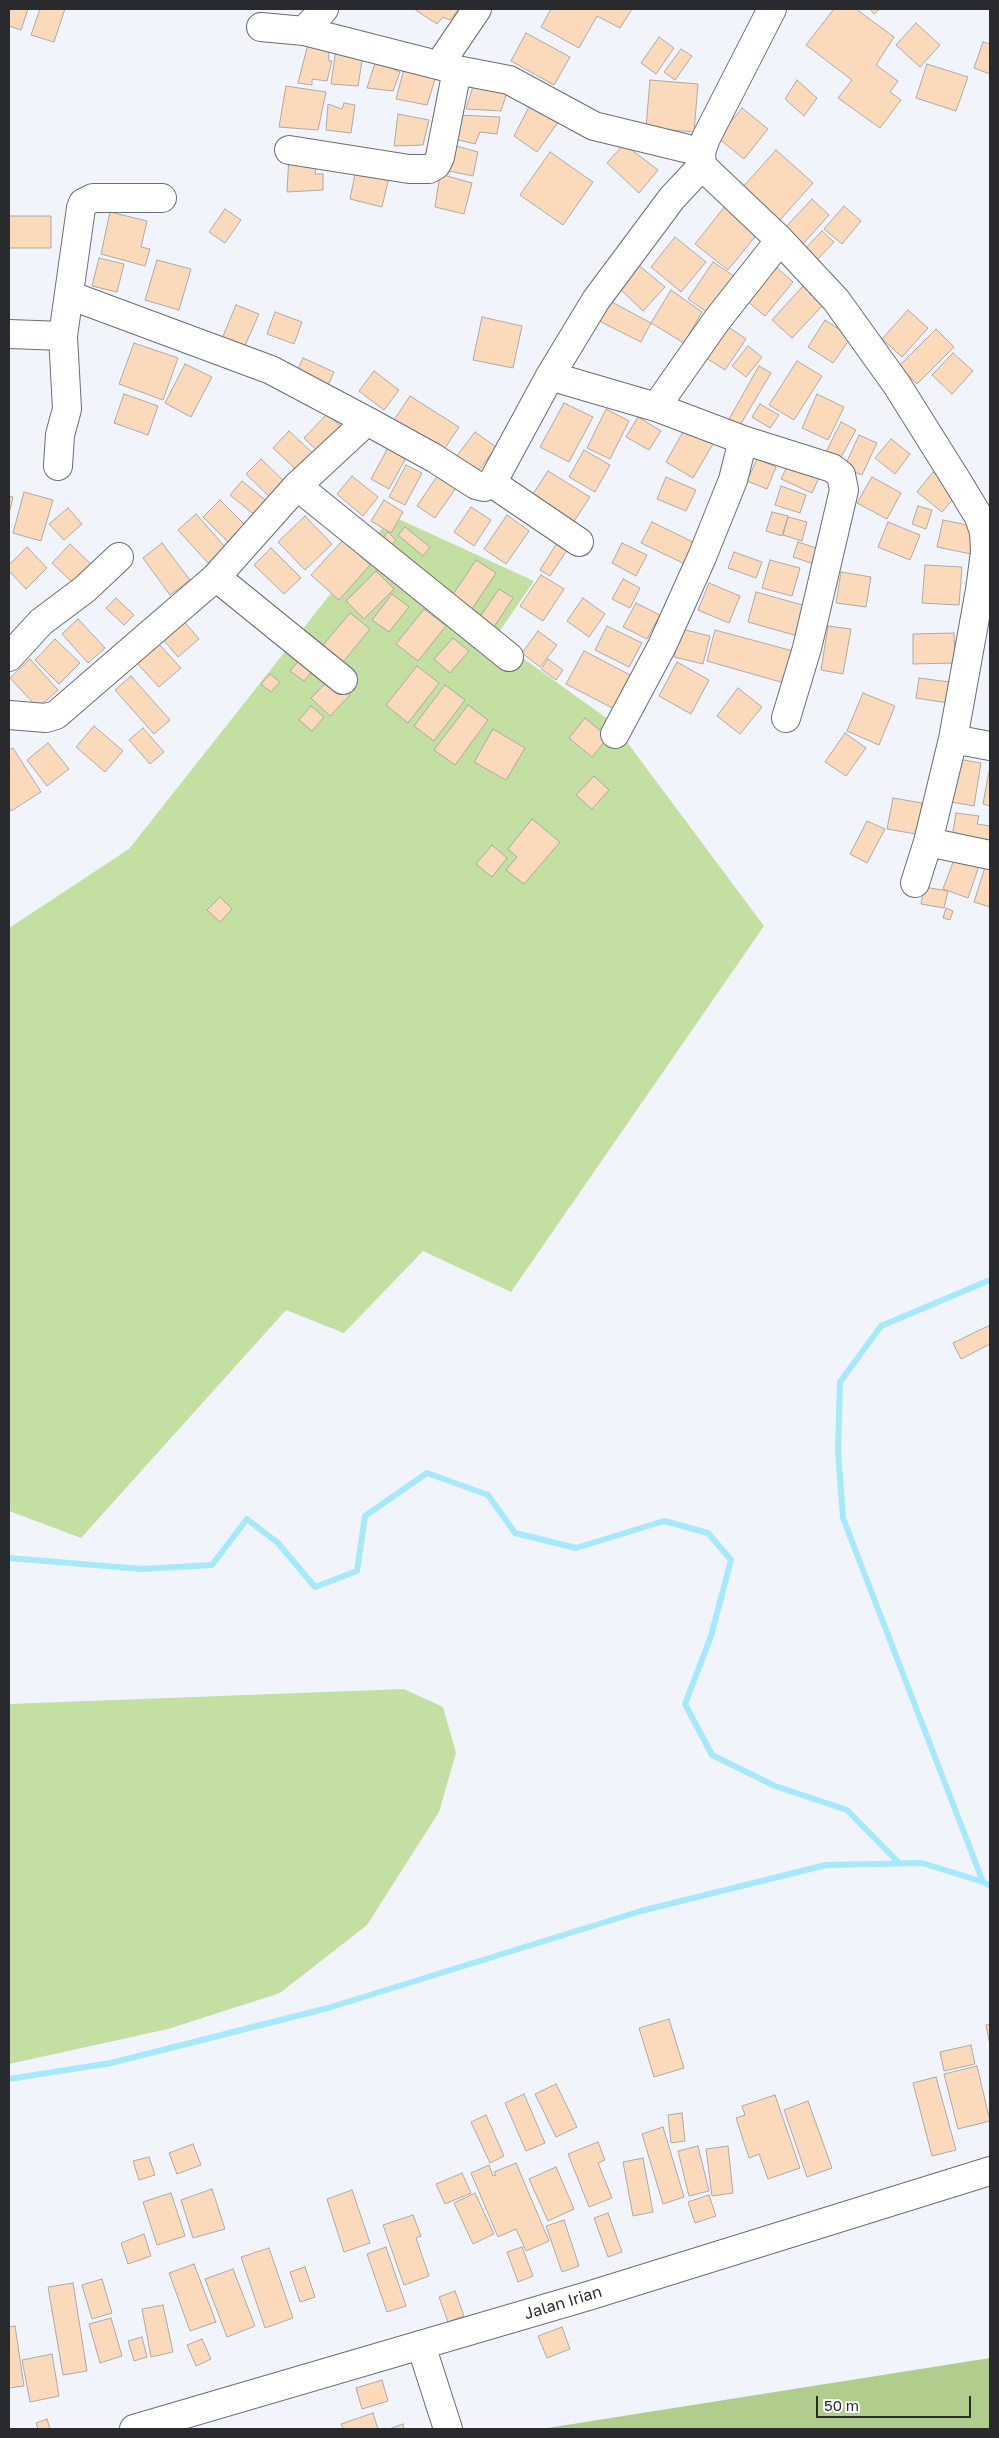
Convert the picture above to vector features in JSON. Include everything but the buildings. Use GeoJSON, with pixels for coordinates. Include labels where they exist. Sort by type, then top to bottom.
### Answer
{"type":"FeatureCollection","features":[{"type":"Feature","properties":{"kind":"street"},"geometry":{"type":"LineString","coordinates":[[304,31],[324,9]]}},
{"type":"Feature","properties":{"kind":"street"},"geometry":{"type":"LineString","coordinates":[[288,150],[409,169],[429,169],[436,165],[440,157],[448,67],[477,9]]}},
{"type":"Feature","properties":{"kind":"street"},"geometry":{"type":"LineString","coordinates":[[69,295],[272,370],[434,458],[476,485],[484,487],[492,483],[550,376],[596,300],[702,159],[738,72],[772,9]]}},
{"type":"Feature","properties":{"kind":"street"},"geometry":{"type":"LineString","coordinates":[[261,27],[304,31],[448,67],[509,80],[594,126],[702,159],[836,300],[898,385],[979,517],[984,532],[982,620],[928,842],[915,883]]}},
{"type":"Feature","properties":{"kind":"street"},"geometry":{"type":"LineString","coordinates":[[58,466],[60,435],[67,409],[63,336],[83,203],[93,198],[162,198]]}},
{"type":"Feature","properties":{"kind":"street"},"geometry":{"type":"LineString","coordinates":[[656,407],[717,320],[780,240]]}},
{"type":"Feature","properties":{"kind":"street"},"geometry":{"type":"LineString","coordinates":[[9,334],[63,336]]}},
{"type":"Feature","properties":{"kind":"street"},"geometry":{"type":"LineString","coordinates":[[550,376],[656,407],[743,440],[832,468],[841,475],[844,481],[844,490],[808,648],[786,718]]}},
{"type":"Feature","properties":{"kind":"street"},"geometry":{"type":"LineString","coordinates":[[9,715],[46,718],[56,716],[216,577],[297,486],[367,421]]}},
{"type":"Feature","properties":{"kind":"street"},"geometry":{"type":"LineString","coordinates":[[616,734],[662,646],[702,557],[733,480],[743,440]]}},
{"type":"Feature","properties":{"kind":"street"},"geometry":{"type":"LineString","coordinates":[[492,483],[579,542]]}},
{"type":"Feature","properties":{"kind":"street"},"geometry":{"type":"LineString","coordinates":[[297,486],[509,657]]}},
{"type":"Feature","properties":{"kind":"street"},"geometry":{"type":"LineString","coordinates":[[9,656],[41,622],[85,589],[119,557]]}},
{"type":"Feature","properties":{"kind":"street"},"geometry":{"type":"LineString","coordinates":[[216,577],[343,680]]}},
{"type":"Feature","properties":{"kind":"street"},"geometry":{"type":"LineString","coordinates":[[953,738],[990,746]]}},
{"type":"Feature","properties":{"kind":"street"},"geometry":{"type":"LineString","coordinates":[[928,842],[990,855]]}},
{"type":"Feature","properties":{"kind":"street","name":"Jalan Irian"},"geometry":{"type":"LineString","coordinates":[[134,2429],[588,2296],[990,2171]]}},
{"type":"Feature","properties":{"kind":"street"},"geometry":{"type":"LineString","coordinates":[[421,2344],[448,2429]]}},
{"type":"Feature","properties":{"kind":"green space"},"geometry":{"type":"Polygon","coordinates":[[[392,516],[534,581],[495,638],[612,722],[764,926],[511,1292],[423,1251],[344,1333],[286,1310],[81,1538],[9,1511],[9,928],[129,849],[392,516]]]}},
{"type":"Feature","properties":{"kind":"green space"},"geometry":{"type":"Polygon","coordinates":[[[404,1689],[443,1707],[456,1753],[439,1812],[367,1925],[280,1993],[168,2029],[9,2064],[9,1704],[404,1689]]]}},
{"type":"Feature","properties":{"kind":"green space"},"geometry":{"type":"Polygon","coordinates":[[[990,2358],[990,2429],[541,2429],[990,2358]]]}},
{"type":"Feature","properties":{"kind":"waterway"},"geometry":{"type":"LineString","coordinates":[[990,1280],[881,1326],[840,1382],[838,1450],[843,1518],[983,1882],[990,1886]]}},
{"type":"Feature","properties":{"kind":"waterway"},"geometry":{"type":"LineString","coordinates":[[9,1558],[142,1569],[212,1565],[247,1519],[278,1543],[315,1587],[357,1571],[365,1516],[427,1473],[488,1495],[515,1533],[576,1548],[664,1521],[708,1533],[731,1560],[711,1636],[685,1704],[712,1755],[775,1786],[847,1810],[899,1863]]}},
{"type":"Feature","properties":{"kind":"waterway"},"geometry":{"type":"LineString","coordinates":[[9,2079],[111,2063],[328,2008],[641,1911],[826,1865],[922,1863],[983,1882]]}}]}
